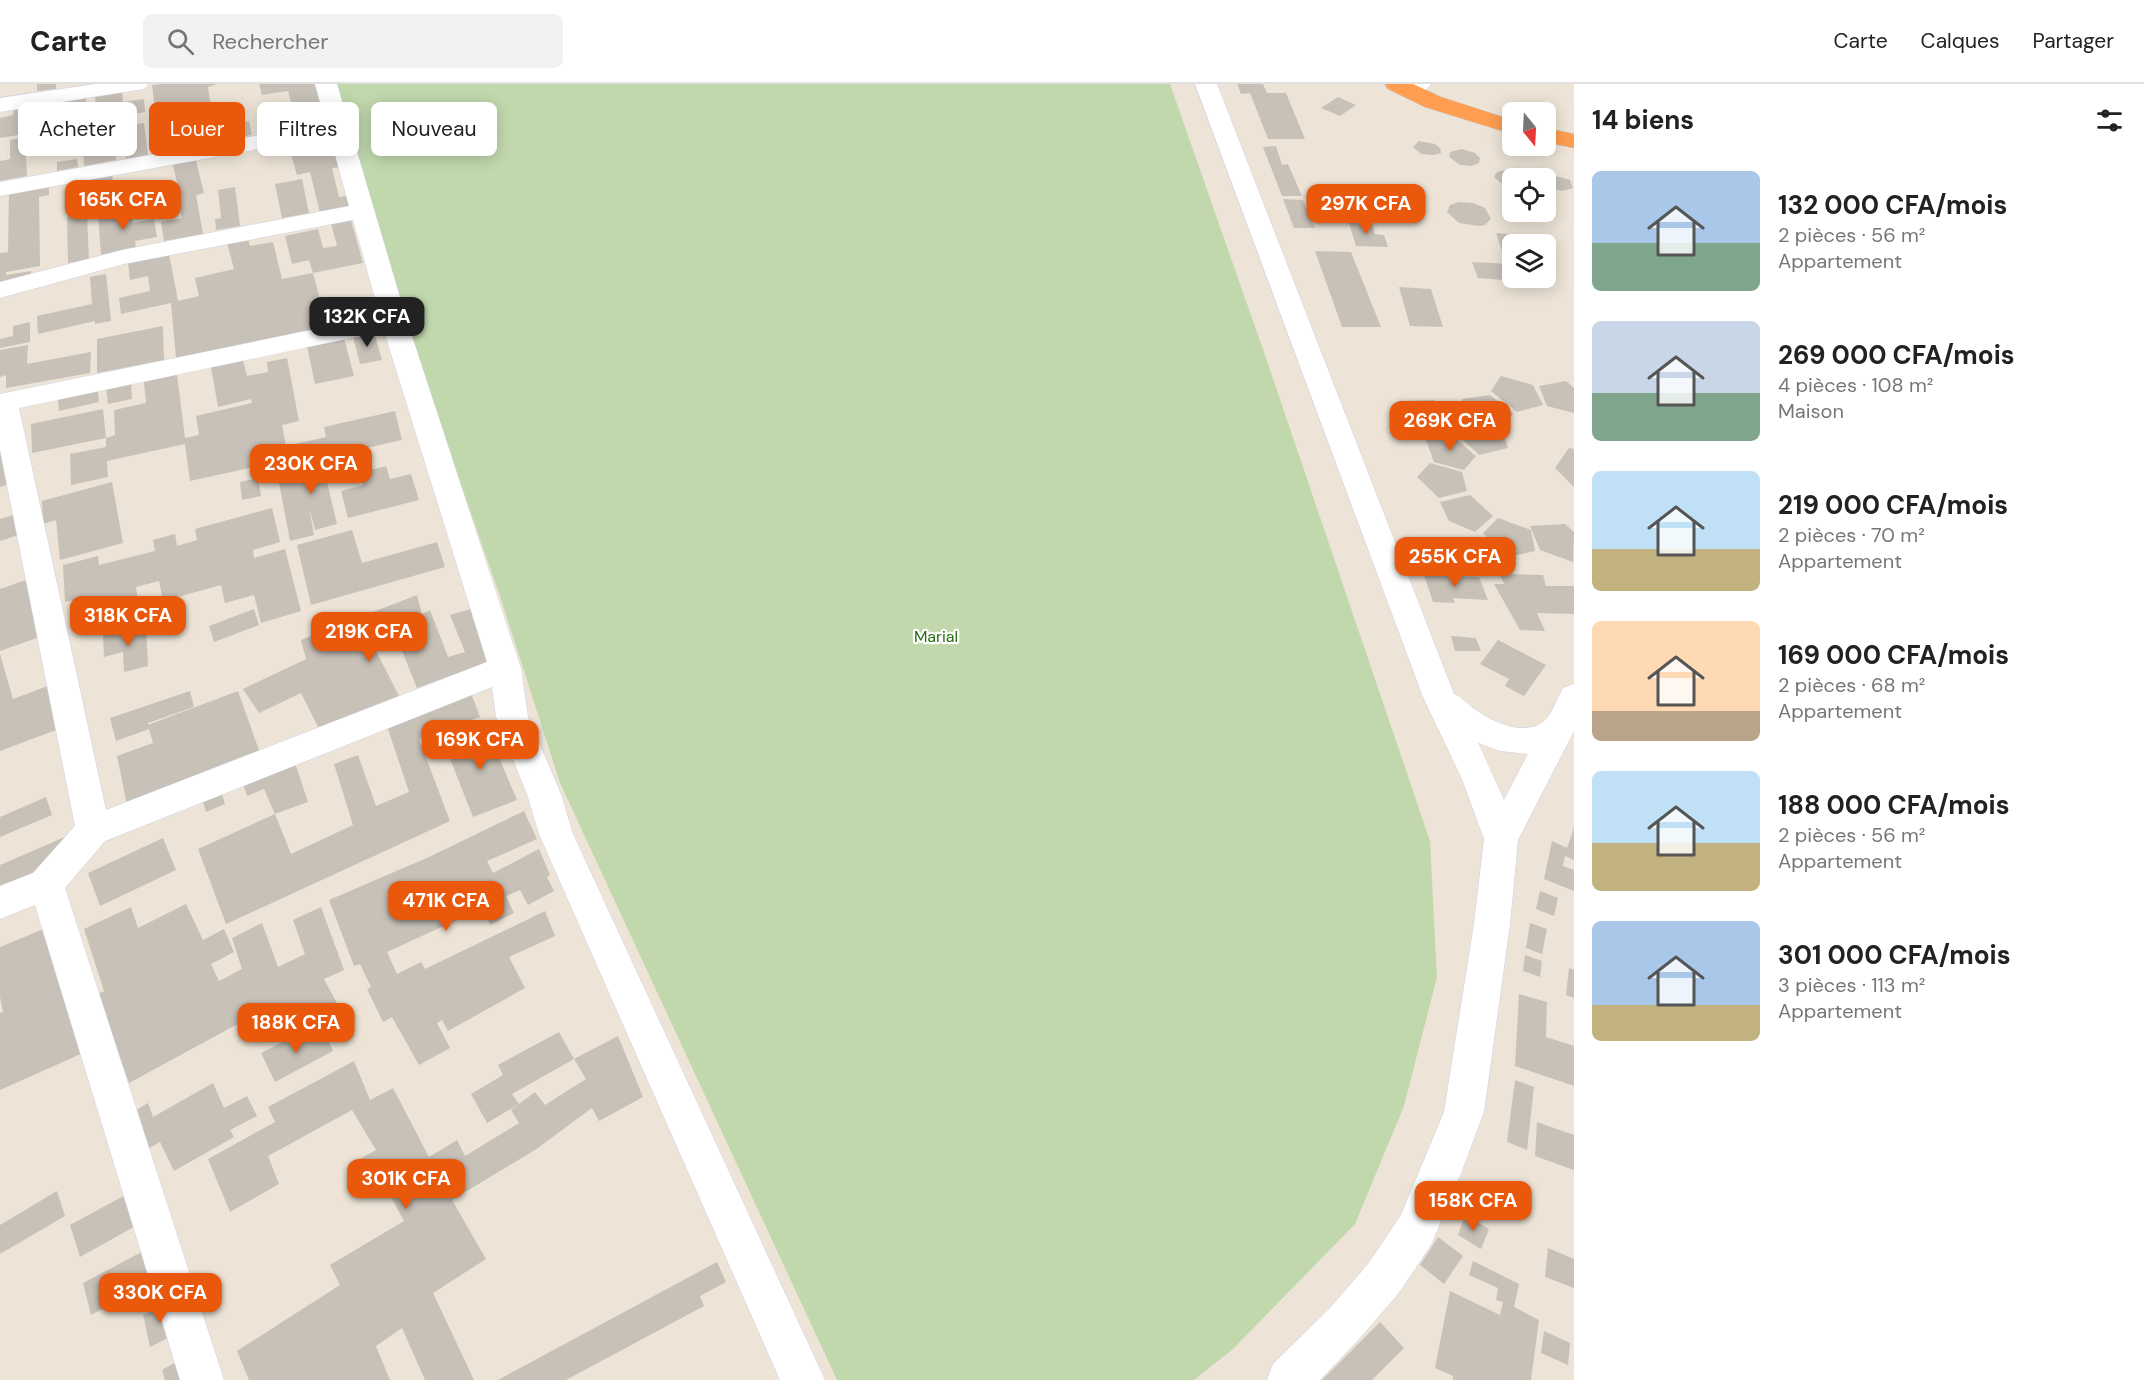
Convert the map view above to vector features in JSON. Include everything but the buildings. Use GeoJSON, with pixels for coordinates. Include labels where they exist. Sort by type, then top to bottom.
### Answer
{"type":"FeatureCollection","features":[{"type":"Feature","properties":{"kind":"highway"},"geometry":{"type":"LineString","coordinates":[[1408,86],[1433,102],[1502,124]]}},
{"type":"Feature","properties":{"kind":"highway"},"geometry":{"type":"LineString","coordinates":[[1556,137],[1574,141]]}},
{"type":"Feature","properties":{"kind":"street"},"geometry":{"type":"LineString","coordinates":[[0,105],[78,88],[137,84]]}},
{"type":"Feature","properties":{"kind":"street"},"geometry":{"type":"LineString","coordinates":[[326,84],[332,102]]}},
{"type":"Feature","properties":{"kind":"street"},"geometry":{"type":"LineString","coordinates":[[1206,84],[1439,697],[1479,779],[1502,839]]}},
{"type":"Feature","properties":{"kind":"street"},"geometry":{"type":"LineString","coordinates":[[0,189],[257,142]]}},
{"type":"Feature","properties":{"kind":"street"},"geometry":{"type":"LineString","coordinates":[[348,156],[394,321],[505,668],[512,717],[544,794],[556,834],[802,1380]]}},
{"type":"Feature","properties":{"kind":"street"},"geometry":{"type":"LineString","coordinates":[[0,290],[123,257],[363,211]]}},
{"type":"Feature","properties":{"kind":"street"},"geometry":{"type":"LineString","coordinates":[[93,830],[2,403],[394,321]]}},
{"type":"Feature","properties":{"kind":"street"},"geometry":{"type":"LineString","coordinates":[[0,903],[46,884],[93,830],[505,668]]}},
{"type":"Feature","properties":{"kind":"street"},"geometry":{"type":"LineString","coordinates":[[1439,697],[1458,716],[1474,726],[1514,741],[1540,739],[1559,728]]}},
{"type":"Feature","properties":{"kind":"street"},"geometry":{"type":"LineString","coordinates":[[1289,1380],[1346,1322],[1383,1279],[1416,1230],[1440,1176],[1464,1112],[1492,924],[1502,839],[1574,697]]}},
{"type":"Feature","properties":{"kind":"street"},"geometry":{"type":"LineString","coordinates":[[46,884],[202,1380]]}},
{"type":"Feature","properties":{"kind":"green space","name":"Marial"},"geometry":{"type":"Polygon","coordinates":[[[332,84],[1170,84],[1430,841],[1437,977],[1404,1106],[1355,1224],[1233,1349],[1194,1380],[837,1380],[560,783],[500,596],[395,296],[353,156],[359,156],[359,102],[337,102],[332,84]]]}}]}
